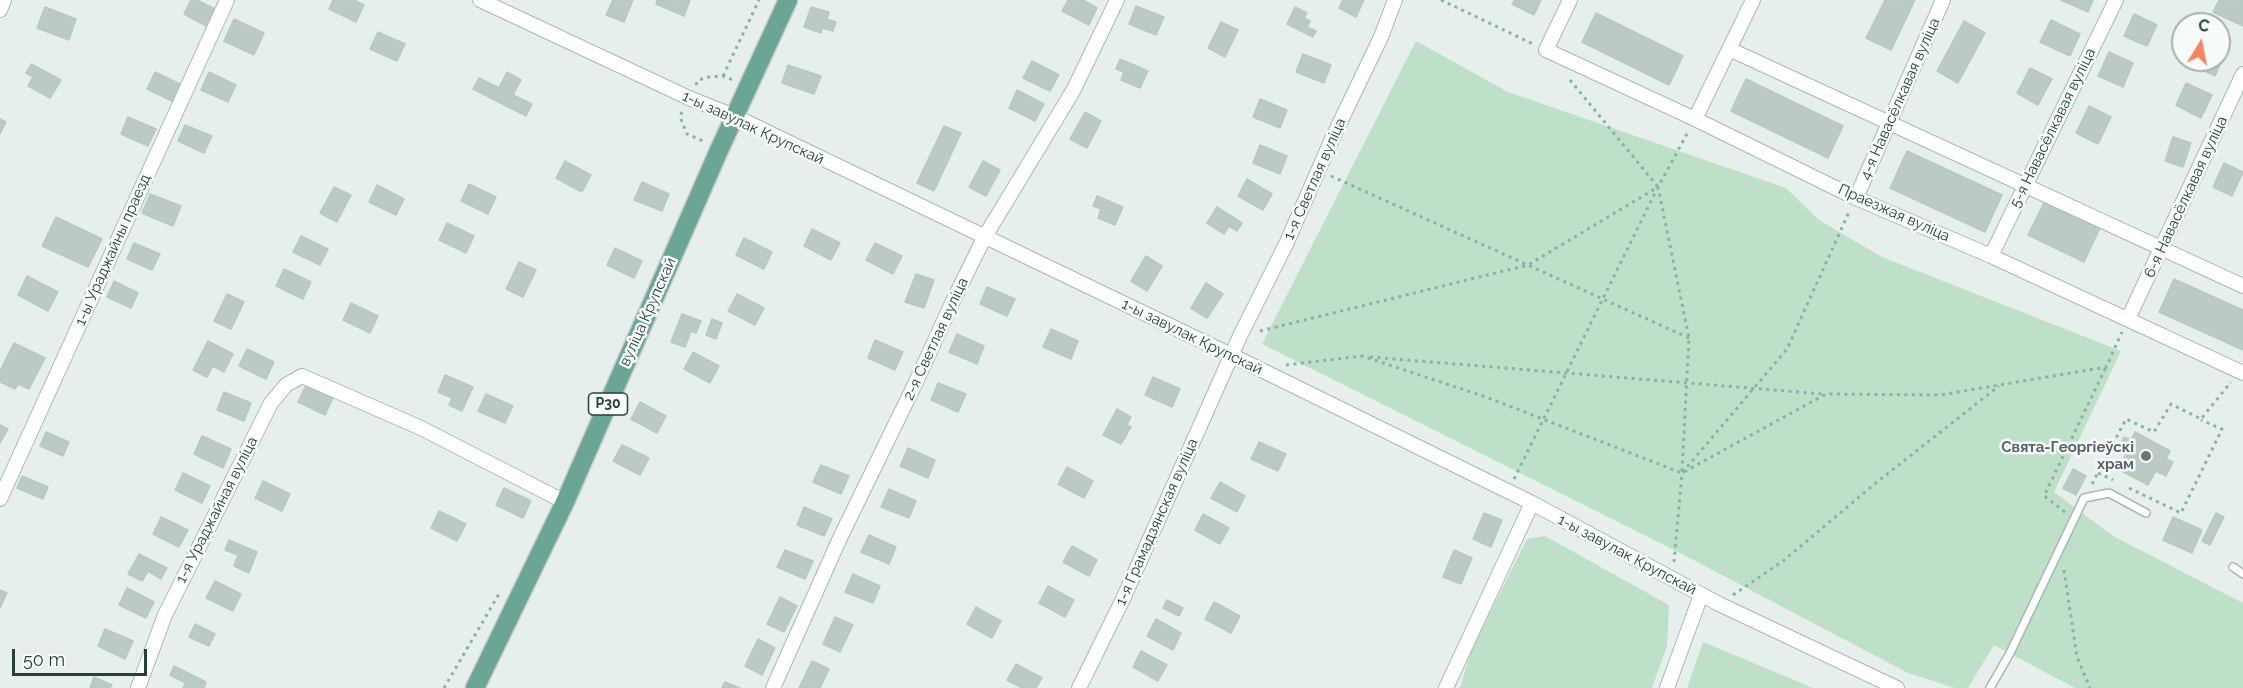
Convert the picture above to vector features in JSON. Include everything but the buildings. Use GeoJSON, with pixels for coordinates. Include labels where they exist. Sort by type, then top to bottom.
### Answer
{"type":"FeatureCollection","features":[{"type":"Feature","properties":{"kind":"main road","name":"вуліца Крупскай"},"geometry":{"type":"LineString","coordinates":[[475,688],[566,502],[734,116],[788,0]]}},
{"type":"Feature","properties":{"kind":"street"},"geometry":{"type":"LineString","coordinates":[[0,10],[4,0]]}},
{"type":"Feature","properties":{"kind":"street","name":"1-ы Ураджайны праезд"},"geometry":{"type":"LineString","coordinates":[[0,500],[227,0]]}},
{"type":"Feature","properties":{"kind":"street","name":"1-ы завулак Крупскай"},"geometry":{"type":"LineString","coordinates":[[480,0],[689,98],[734,116],[1231,355],[1532,503],[1701,595],[1897,688]]}},
{"type":"Feature","properties":{"kind":"street","name":"2-я Светлая вуліца"},"geometry":{"type":"LineString","coordinates":[[773,688],[840,538],[915,384],[952,301],[984,238],[1073,91],[1116,0]]}},
{"type":"Feature","properties":{"kind":"street","name":"1-я Светлая вуліца"},"geometry":{"type":"LineString","coordinates":[[1231,355],[1287,242],[1318,170],[1381,37],[1395,0]]}},
{"type":"Feature","properties":{"kind":"street"},"geometry":{"type":"LineString","coordinates":[[1546,50],[1570,0]]}},
{"type":"Feature","properties":{"kind":"street"},"geometry":{"type":"LineString","coordinates":[[1695,119],[1753,0]]}},
{"type":"Feature","properties":{"kind":"street","name":"4-я Навасёлкавая вуліца"},"geometry":{"type":"LineString","coordinates":[[1856,198],[1943,0]]}},
{"type":"Feature","properties":{"kind":"street","name":"5-я Навасёлкавая вуліца"},"geometry":{"type":"LineString","coordinates":[[1991,256],[2116,0]]}},
{"type":"Feature","properties":{"kind":"street"},"geometry":{"type":"LineString","coordinates":[[1729,49],[2243,286]]}},
{"type":"Feature","properties":{"kind":"street","name":"Праезжая вуліца"},"geometry":{"type":"LineString","coordinates":[[1546,50],[1695,119],[1856,198],[1991,256],[2241,372]]}},
{"type":"Feature","properties":{"kind":"street","name":"6-я Навасёлкавая вуліца"},"geometry":{"type":"LineString","coordinates":[[2128,319],[2243,74]]}},
{"type":"Feature","properties":{"kind":"street","name":"1-я Грамадзянская вуліца"},"geometry":{"type":"LineString","coordinates":[[1079,688],[1123,599],[1231,355]]}},
{"type":"Feature","properties":{"kind":"street","name":"1-я Ураджайная вуліца"},"geometry":{"type":"LineString","coordinates":[[138,688],[165,615],[271,403],[286,385],[302,376],[421,428],[566,502]]}},
{"type":"Feature","properties":{"kind":"street"},"geometry":{"type":"LineString","coordinates":[[1446,688],[1532,503]]}},
{"type":"Feature","properties":{"kind":"street"},"geometry":{"type":"LineString","coordinates":[[1667,688],[1701,595]]}},
{"type":"Feature","properties":{"kind":"lane"},"geometry":{"type":"LineString","coordinates":[[1990,688],[2010,653],[2084,498],[2109,493],[2146,513]]}},
{"type":"Feature","properties":{"kind":"lane"},"geometry":{"type":"LineString","coordinates":[[2233,567],[2243,574]]}},
{"type":"Feature","properties":{"kind":"path"},"geometry":{"type":"LineString","coordinates":[[723,76],[759,0]]}},
{"type":"Feature","properties":{"kind":"path"},"geometry":{"type":"LineString","coordinates":[[1441,0],[1546,50]]}},
{"type":"Feature","properties":{"kind":"path"},"geometry":{"type":"LineString","coordinates":[[1568,78],[1658,187],[1689,338],[1682,473],[1673,580]]}},
{"type":"Feature","properties":{"kind":"path"},"geometry":{"type":"LineString","coordinates":[[1508,492],[1658,187],[1695,119]]}},
{"type":"Feature","properties":{"kind":"path"},"geometry":{"type":"LineString","coordinates":[[1318,170],[1689,338]]}},
{"type":"Feature","properties":{"kind":"path"},"geometry":{"type":"LineString","coordinates":[[1240,336],[1528,265],[1658,187]]}},
{"type":"Feature","properties":{"kind":"path"},"geometry":{"type":"LineString","coordinates":[[1682,473],[1787,349],[1856,198]]}},
{"type":"Feature","properties":{"kind":"path"},"geometry":{"type":"LineString","coordinates":[[2074,518],[2044,496],[2128,319]]}},
{"type":"Feature","properties":{"kind":"path"},"geometry":{"type":"LineString","coordinates":[[1362,356],[1486,397],[1682,473]]}},
{"type":"Feature","properties":{"kind":"path"},"geometry":{"type":"LineString","coordinates":[[1258,369],[1362,356],[1826,394],[1941,396],[2106,367]]}},
{"type":"Feature","properties":{"kind":"path"},"geometry":{"type":"LineString","coordinates":[[2201,419],[2241,372]]}},
{"type":"Feature","properties":{"kind":"path"},"geometry":{"type":"LineString","coordinates":[[1719,604],[1783,561],[1877,482],[2000,386]]}},
{"type":"Feature","properties":{"kind":"path"},"geometry":{"type":"LineString","coordinates":[[1682,473],[1826,394]]}},
{"type":"Feature","properties":{"kind":"path"},"geometry":{"type":"LineString","coordinates":[[2084,498],[2126,419],[2154,432],[2171,404],[2222,429],[2181,513],[2098,473]]}},
{"type":"Feature","properties":{"kind":"path"},"geometry":{"type":"LineString","coordinates":[[2061,547],[2077,657],[2090,688]]}},
{"type":"Feature","properties":{"kind":"path"},"geometry":{"type":"LineString","coordinates":[[444,688],[502,587]]}},
{"type":"Feature","properties":{"kind":"green space"},"geometry":{"type":"Polygon","coordinates":[[[1416,41],[1508,92],[1786,188],[1819,220],[1882,257],[2121,351],[2054,492],[2113,536],[2243,603],[2243,688],[2075,688],[1994,645],[1968,688],[1955,688],[1908,673],[1682,554],[1262,344],[1416,41]]]}},
{"type":"Feature","properties":{"kind":"green space"},"geometry":{"type":"Polygon","coordinates":[[[1545,536],[1669,605],[1667,646],[1652,688],[1460,688],[1471,651],[1527,539],[1545,536]]]}},
{"type":"Feature","properties":{"kind":"green space"},"geometry":{"type":"Polygon","coordinates":[[[1703,642],[1813,688],[1687,688],[1703,642]]]}},
{"type":"Feature","properties":{"kind":"place","name":"Свята-Георгіеўскі храм"},"geometry":{"type":"Point","coordinates":[2146,456]}}]}
